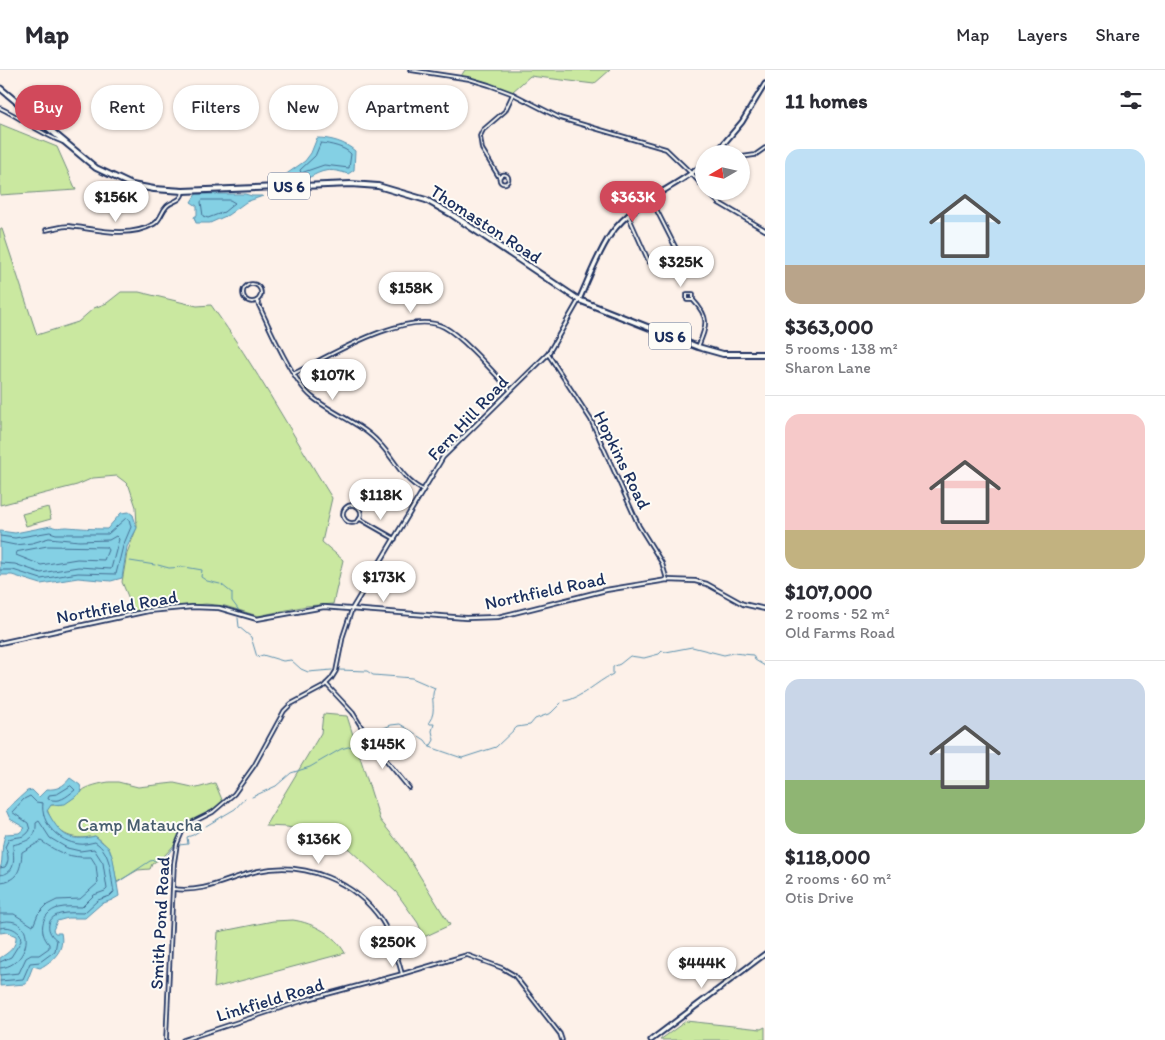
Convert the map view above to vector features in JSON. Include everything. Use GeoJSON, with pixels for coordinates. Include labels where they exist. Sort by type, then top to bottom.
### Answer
{"type":"FeatureCollection","features":[{"type":"Feature","properties":{"kind":"main road"},"geometry":{"type":"LineString","coordinates":[[724,145],[747,115],[765,84]]}},
{"type":"Feature","properties":{"kind":"main road","name":"Thomaston Road"},"geometry":{"type":"LineString","coordinates":[[0,88],[96,168],[124,181],[154,189],[183,191],[351,184],[378,186],[402,192],[426,200],[451,214],[579,300],[723,354],[765,354]]}},
{"type":"Feature","properties":{"kind":"main road"},"geometry":{"type":"LineString","coordinates":[[579,300],[611,234],[628,215],[695,172]]}},
{"type":"Feature","properties":{"kind":"main road"},"geometry":{"type":"LineString","coordinates":[[651,1040],[765,954]]}},
{"type":"Feature","properties":{"kind":"street"},"geometry":{"type":"LineString","coordinates":[[410,70],[469,79],[513,94],[560,118],[666,149],[695,178]]}},
{"type":"Feature","properties":{"kind":"street"},"geometry":{"type":"LineString","coordinates":[[500,177],[482,150],[479,142],[482,130],[505,110],[513,94]]}},
{"type":"Feature","properties":{"kind":"street"},"geometry":{"type":"LineString","coordinates":[[0,108],[27,122],[47,136],[68,144]]}},
{"type":"Feature","properties":{"kind":"street"},"geometry":{"type":"LineString","coordinates":[[750,156],[755,155],[765,148]]}},
{"type":"Feature","properties":{"kind":"street"},"geometry":{"type":"LineString","coordinates":[[46,230],[67,226],[122,232],[142,229],[154,224],[161,218],[168,205],[179,200],[183,191]]}},
{"type":"Feature","properties":{"kind":"street"},"geometry":{"type":"LineString","coordinates":[[651,199],[688,272]]}},
{"type":"Feature","properties":{"kind":"street"},"geometry":{"type":"LineString","coordinates":[[716,200],[765,230]]}},
{"type":"Feature","properties":{"kind":"street"},"geometry":{"type":"LineString","coordinates":[[628,215],[649,262]]}},
{"type":"Feature","properties":{"kind":"street"},"geometry":{"type":"LineString","coordinates":[[254,285],[260,290],[260,298],[256,301],[250,302],[244,297],[244,290],[248,286],[254,285]]}},
{"type":"Feature","properties":{"kind":"street","name":"Fern Hill Road"},"geometry":{"type":"LineString","coordinates":[[352,609],[443,457],[548,354],[579,300]]}},
{"type":"Feature","properties":{"kind":"street"},"geometry":{"type":"LineString","coordinates":[[693,300],[703,312],[706,321],[698,346]]}},
{"type":"Feature","properties":{"kind":"street"},"geometry":{"type":"LineString","coordinates":[[256,301],[295,373],[312,397],[378,441],[408,481],[423,490]]}},
{"type":"Feature","properties":{"kind":"street"},"geometry":{"type":"LineString","coordinates":[[295,373],[332,352],[391,328],[405,323],[424,321],[443,326],[457,336],[510,390]]}},
{"type":"Feature","properties":{"kind":"street","name":"Hopkins Road"},"geometry":{"type":"LineString","coordinates":[[548,354],[591,420],[639,526],[662,563],[667,580]]}},
{"type":"Feature","properties":{"kind":"street"},"geometry":{"type":"LineString","coordinates":[[349,506],[355,507],[360,512],[359,518],[355,522],[348,522],[343,517],[344,510],[349,506]]}},
{"type":"Feature","properties":{"kind":"street"},"geometry":{"type":"LineString","coordinates":[[359,518],[395,539]]}},
{"type":"Feature","properties":{"kind":"street","name":"Northfield Road"},"geometry":{"type":"LineString","coordinates":[[0,643],[128,614],[172,608],[219,608],[257,619],[318,608],[466,618],[498,617],[617,588],[667,580],[695,581],[706,584],[743,604],[765,609]]}},
{"type":"Feature","properties":{"kind":"street"},"geometry":{"type":"LineString","coordinates":[[352,609],[343,636],[336,671],[326,684],[353,713],[370,741],[409,788]]}},
{"type":"Feature","properties":{"kind":"street","name":"Smith Pond Road"},"geometry":{"type":"LineString","coordinates":[[166,1040],[176,850],[183,830],[189,824],[212,812],[234,794],[248,776],[288,706],[326,684]]}},
{"type":"Feature","properties":{"kind":"street"},"geometry":{"type":"LineString","coordinates":[[173,889],[205,889],[271,868],[299,869],[326,876],[352,890],[374,911],[388,931],[402,974]]}},
{"type":"Feature","properties":{"kind":"street","name":"Linkfield Road"},"geometry":{"type":"LineString","coordinates":[[183,1040],[306,1000],[465,955],[471,955],[514,975],[523,984],[560,1034],[562,1040]]}},
{"type":"Feature","properties":{"kind":"green space"},"geometry":{"type":"Polygon","coordinates":[[[465,70],[610,70],[594,84],[530,76],[512,92],[483,81],[461,76],[465,70]]]}},
{"type":"Feature","properties":{"kind":"green space"},"geometry":{"type":"Polygon","coordinates":[[[0,124],[57,147],[76,190],[0,195],[0,124]]]}},
{"type":"Feature","properties":{"kind":"green space"},"geometry":{"type":"Polygon","coordinates":[[[0,229],[2,229],[37,335],[78,322],[94,308],[107,303],[121,292],[139,292],[197,306],[211,305],[259,376],[332,498],[322,542],[343,560],[333,604],[306,606],[258,616],[225,606],[206,604],[134,611],[122,582],[127,553],[137,527],[136,507],[129,486],[125,482],[117,476],[93,478],[77,485],[0,505],[0,229]]]}},
{"type":"Feature","properties":{"kind":"green space"},"geometry":{"type":"Polygon","coordinates":[[[48,507],[51,519],[26,526],[22,514],[48,507]]]}},
{"type":"Feature","properties":{"kind":"green space"},"geometry":{"type":"Polygon","coordinates":[[[323,714],[347,716],[380,820],[402,847],[450,925],[424,937],[418,923],[396,892],[349,849],[311,832],[287,827],[265,826],[321,733],[323,714]]]}},
{"type":"Feature","properties":{"kind":"green space","name":"Camp Mataucha"},"geometry":{"type":"Polygon","coordinates":[[[109,782],[118,782],[138,787],[174,783],[197,788],[215,783],[223,802],[211,812],[183,828],[175,844],[165,855],[152,864],[150,869],[138,870],[117,882],[111,856],[106,846],[95,836],[78,838],[65,834],[54,824],[47,809],[51,805],[68,801],[84,789],[109,782]]]}},
{"type":"Feature","properties":{"kind":"green space"},"geometry":{"type":"Polygon","coordinates":[[[293,920],[309,924],[330,935],[345,953],[214,988],[218,932],[273,921],[293,920]]]}},
{"type":"Feature","properties":{"kind":"green space"},"geometry":{"type":"Polygon","coordinates":[[[686,1021],[761,1029],[765,1027],[765,1040],[660,1040],[686,1021]]]}},
{"type":"Feature","properties":{"kind":"water"},"geometry":{"type":"Polygon","coordinates":[[[317,138],[337,141],[355,151],[354,170],[348,174],[330,170],[323,171],[306,179],[291,182],[285,175],[305,161],[311,153],[317,138]]]}},
{"type":"Feature","properties":{"kind":"water"},"geometry":{"type":"Polygon","coordinates":[[[196,194],[263,196],[246,202],[228,215],[210,223],[196,223],[194,217],[197,215],[197,206],[191,202],[196,194]]]}},
{"type":"Feature","properties":{"kind":"water"},"geometry":{"type":"Polygon","coordinates":[[[129,512],[133,515],[137,528],[127,547],[122,578],[111,581],[78,578],[41,584],[12,575],[0,575],[0,531],[15,533],[51,526],[57,528],[107,529],[121,513],[129,512]]]}},
{"type":"Feature","properties":{"kind":"water"},"geometry":{"type":"Polygon","coordinates":[[[70,778],[80,785],[82,792],[65,804],[51,805],[47,811],[56,826],[65,835],[78,838],[95,836],[109,848],[113,859],[119,896],[101,904],[85,918],[68,918],[57,921],[53,930],[55,933],[61,933],[62,939],[60,949],[54,958],[40,968],[33,966],[26,984],[0,986],[0,958],[11,949],[16,940],[16,936],[7,932],[0,933],[0,869],[3,843],[6,834],[19,833],[25,828],[10,819],[6,810],[27,791],[32,790],[39,797],[47,789],[60,787],[70,778]]]}},
{"type":"Feature","properties":{"kind":"waterway"},"geometry":{"type":"LineString","coordinates":[[130,561],[155,565]]}},
{"type":"Feature","properties":{"kind":"waterway"},"geometry":{"type":"LineString","coordinates":[[158,565],[169,568],[185,567],[202,570],[201,577],[207,581],[220,584]]}},
{"type":"Feature","properties":{"kind":"waterway"},"geometry":{"type":"LineString","coordinates":[[222,585],[232,593],[232,601],[238,612]]}},
{"type":"Feature","properties":{"kind":"waterway"},"geometry":{"type":"LineString","coordinates":[[238,618],[239,627],[251,637],[257,657],[263,655],[283,661],[291,660],[301,669],[308,672],[332,670]]}},
{"type":"Feature","properties":{"kind":"waterway"},"geometry":{"type":"LineString","coordinates":[[565,701],[577,697],[613,674],[613,667],[630,656],[644,658],[659,654],[662,651],[666,652],[692,647],[724,655],[733,653],[753,655],[755,660],[765,666]]}},
{"type":"Feature","properties":{"kind":"waterway"},"geometry":{"type":"LineString","coordinates":[[339,670],[367,671],[373,675],[412,678],[435,688],[433,692],[433,713],[429,722],[434,724],[432,731],[434,740],[430,747]]}},
{"type":"Feature","properties":{"kind":"waterway"},"geometry":{"type":"LineString","coordinates":[[252,797],[276,786],[291,773],[310,767],[341,749],[369,741],[377,731],[391,725],[400,724],[425,740],[430,747],[462,758],[496,747],[517,727],[530,725],[535,719],[551,713],[561,703]]}},
{"type":"Feature","properties":{"kind":"waterway"},"geometry":{"type":"LineString","coordinates":[[206,826],[235,809],[245,798]]}},
{"type":"Feature","properties":{"kind":"waterway"},"geometry":{"type":"LineString","coordinates":[[179,845],[188,844],[187,837],[202,829]]}},
{"type":"Feature","properties":{"kind":"waterway"},"geometry":{"type":"LineString","coordinates":[[117,883],[150,861],[165,858],[175,845]]}}]}
